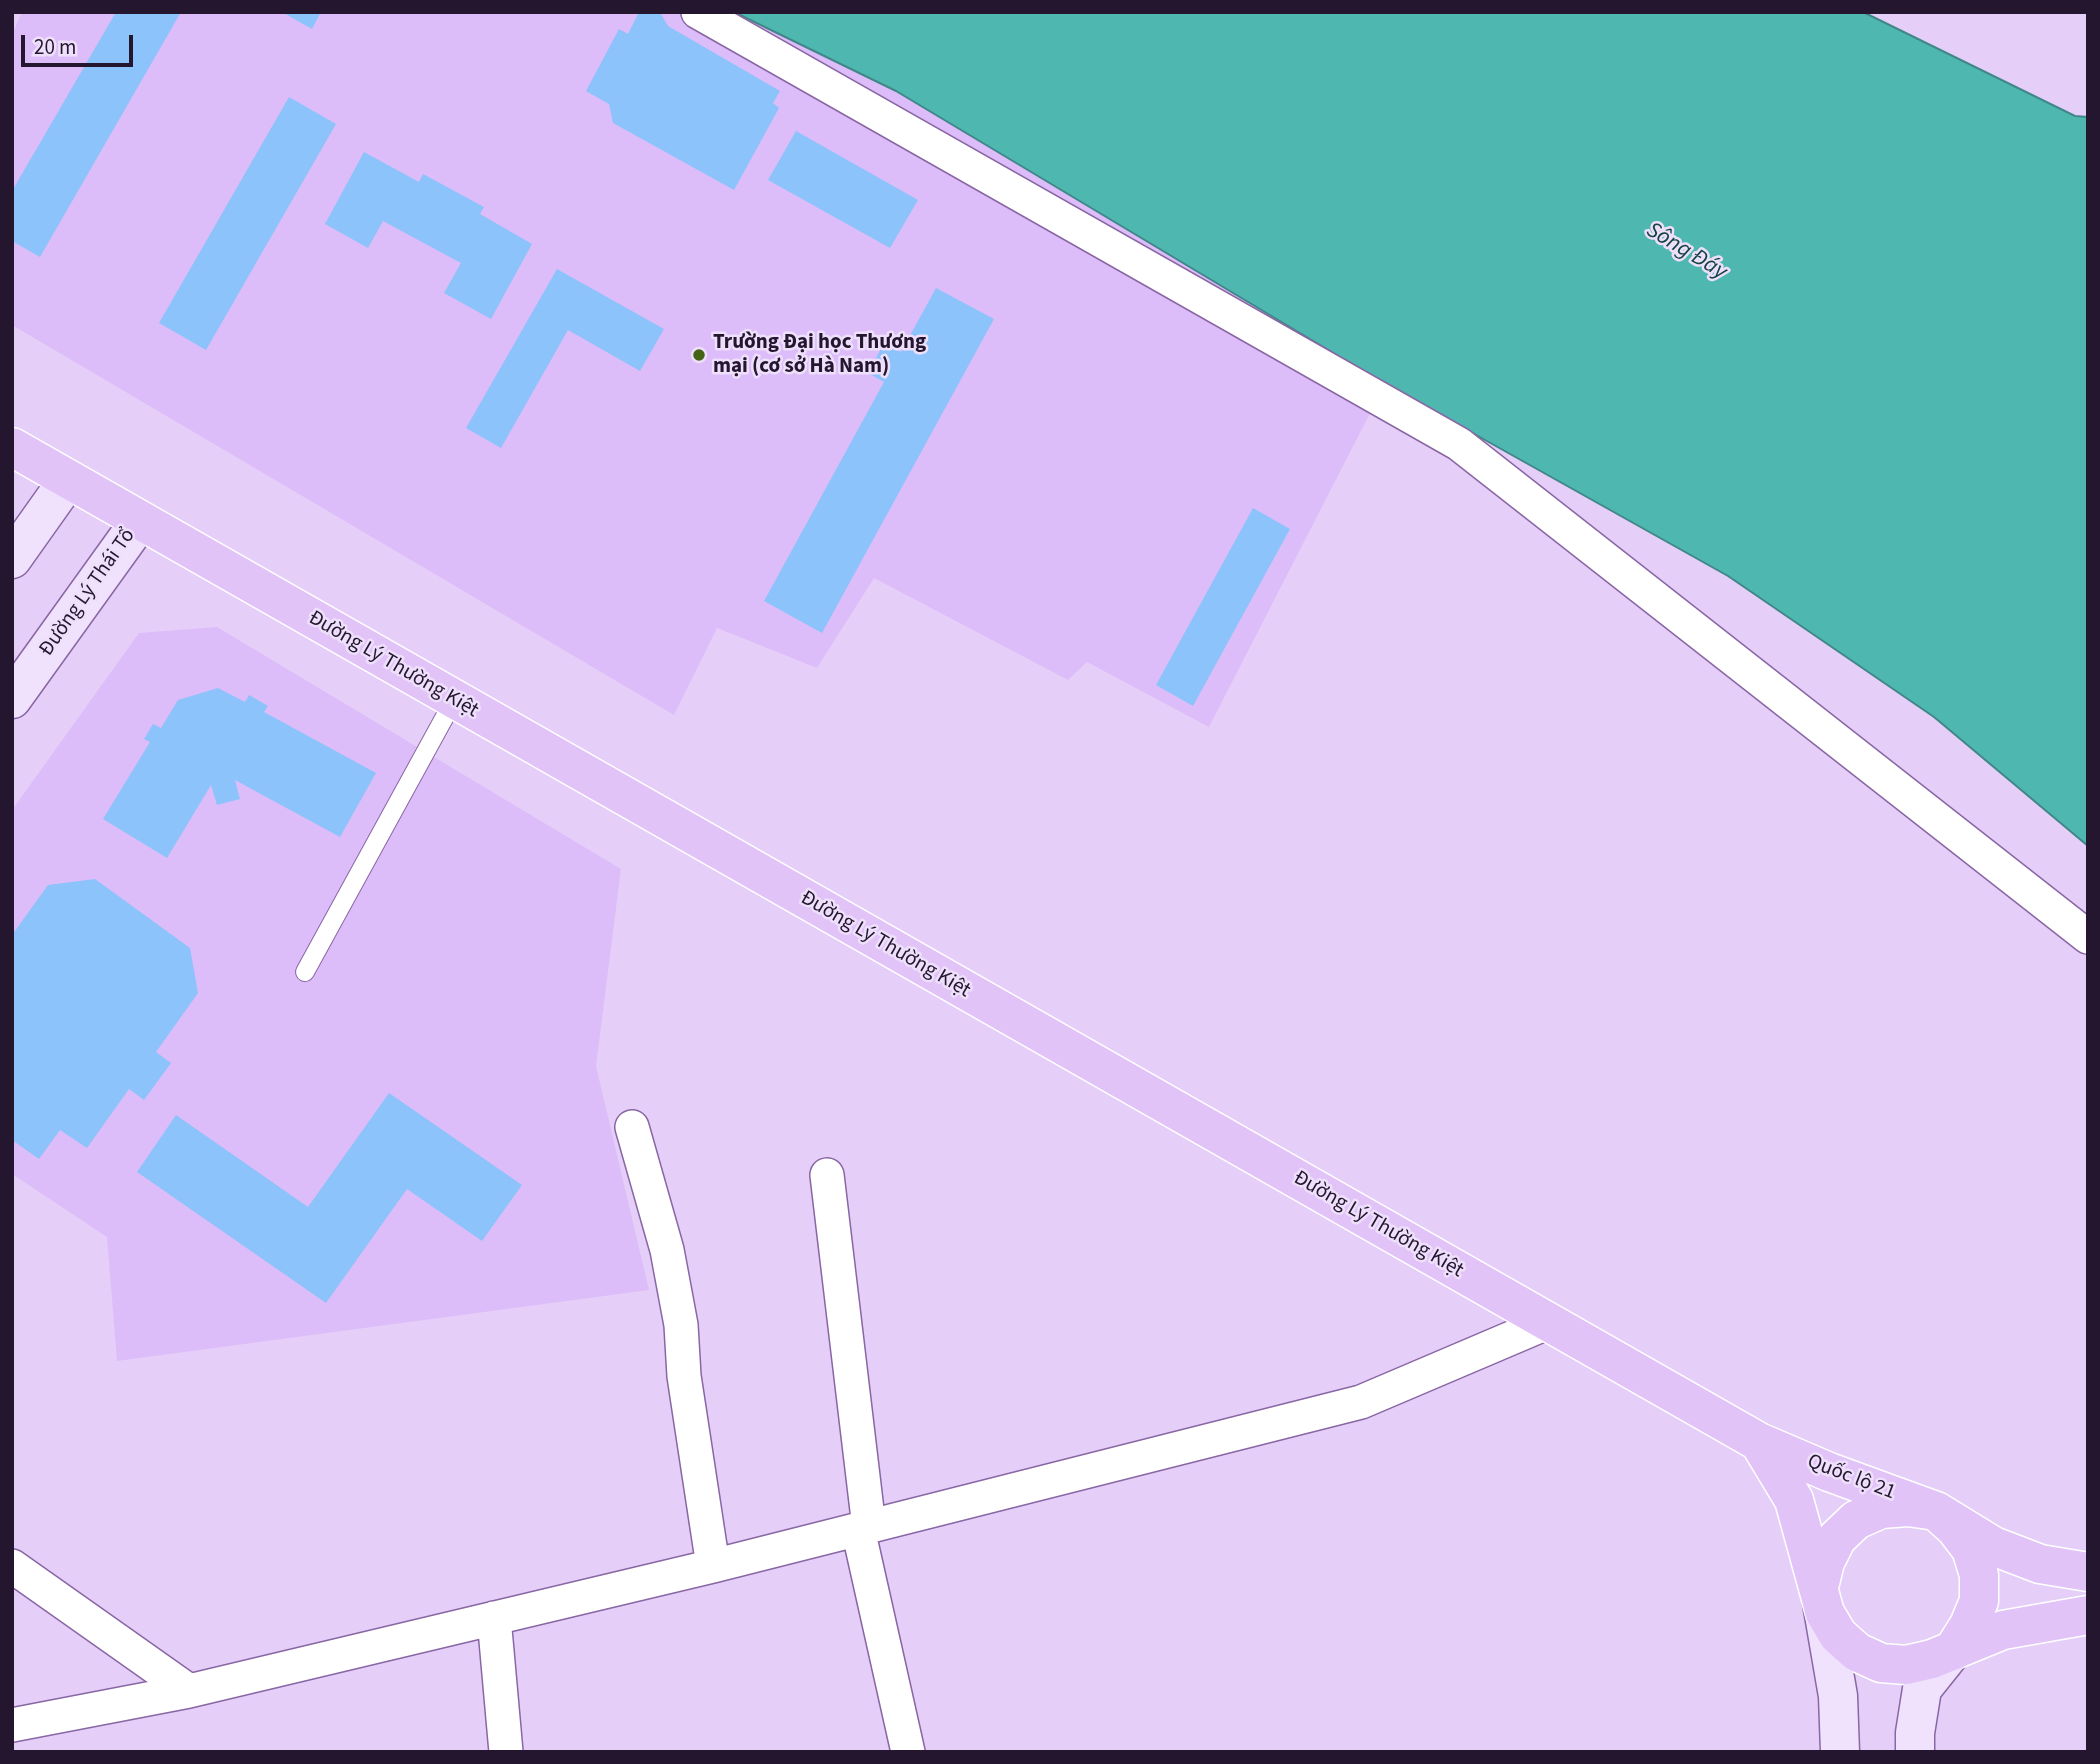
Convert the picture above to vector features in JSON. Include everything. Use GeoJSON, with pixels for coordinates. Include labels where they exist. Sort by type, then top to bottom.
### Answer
{"type":"FeatureCollection","features":[{"type":"Feature","properties":{"kind":"main road","name":"Đường Lý Thường Kiệt"},"geometry":{"type":"LineString","coordinates":[[12,447],[1759,1442]]}},
{"type":"Feature","properties":{"kind":"main road"},"geometry":{"type":"LineString","coordinates":[[12,559],[68,480]]}},
{"type":"Feature","properties":{"kind":"main road","name":"Đường Lý Thái Tổ"},"geometry":{"type":"LineString","coordinates":[[12,699],[140,521]]}},
{"type":"Feature","properties":{"kind":"main road","name":"Quốc lộ 21"},"geometry":{"type":"LineString","coordinates":[[1759,1442],[1829,1472],[1936,1511],[1993,1546],[2040,1564],[2088,1572]]}},
{"type":"Feature","properties":{"kind":"main road","name":"Quốc lộ 21"},"geometry":{"type":"LineString","coordinates":[[1759,1442],[1794,1500],[1819,1587]]}},
{"type":"Feature","properties":{"kind":"main road"},"geometry":{"type":"LineString","coordinates":[[1840,1752],[1838,1696],[1819,1587],[1825,1562],[1837,1538],[1856,1520],[1881,1509],[1908,1507],[1936,1511],[1955,1528],[1971,1549],[1979,1575],[1979,1601],[1969,1625],[1954,1649],[1922,1689],[1914,1733],[1914,1752]]}},
{"type":"Feature","properties":{"kind":"main road"},"geometry":{"type":"LineString","coordinates":[[1819,1587],[1825,1613],[1838,1635],[1857,1652],[1881,1663],[1906,1665],[1931,1659],[2003,1630],[2086,1617]]}},
{"type":"Feature","properties":{"kind":"street"},"geometry":{"type":"LineString","coordinates":[[698,12],[1459,444],[2088,937]]}},
{"type":"Feature","properties":{"kind":"street"},"geometry":{"type":"LineString","coordinates":[[632,1127],[667,1250],[681,1325],[684,1376],[713,1566]]}},
{"type":"Feature","properties":{"kind":"street"},"geometry":{"type":"LineString","coordinates":[[827,1175],[863,1528],[908,1752]]}},
{"type":"Feature","properties":{"kind":"street"},"geometry":{"type":"LineString","coordinates":[[12,1725],[189,1690],[713,1566],[1361,1402],[1549,1322]]}},
{"type":"Feature","properties":{"kind":"street"},"geometry":{"type":"LineString","coordinates":[[12,1566],[189,1690]]}},
{"type":"Feature","properties":{"kind":"street"},"geometry":{"type":"LineString","coordinates":[[494,1618],[506,1752]]}},
{"type":"Feature","properties":{"kind":"lane"},"geometry":{"type":"LineString","coordinates":[[305,972],[454,700]]}},
{"type":"Feature","properties":{"kind":"shaded area","name":"Trường Đại học Thương mại (cơ sở Hà Nam)"},"geometry":{"type":"Polygon","coordinates":[[[22,12],[734,12],[896,91],[1385,384],[1209,727],[1087,662],[1068,680],[874,578],[817,668],[717,628],[674,715],[12,325],[12,35],[22,12]]]}},
{"type":"Feature","properties":{"kind":"shaded area"},"geometry":{"type":"Polygon","coordinates":[[[217,627],[621,869],[596,1066],[649,1290],[117,1361],[107,1237],[12,1174],[12,810],[139,633],[217,627]]]}},
{"type":"Feature","properties":{"kind":"water","name":"Sông Đáy"},"geometry":{"type":"Polygon","coordinates":[[[734,12],[1863,12],[2075,116],[2088,117],[2088,846],[1934,717],[1728,576],[1385,384],[896,91],[734,12]]]}},
{"type":"Feature","properties":{"kind":"building"},"geometry":{"type":"Polygon","coordinates":[[[116,12],[181,12],[40,257],[12,241],[12,191],[116,12]]]}},
{"type":"Feature","properties":{"kind":"building"},"geometry":{"type":"Polygon","coordinates":[[[282,12],[321,12],[312,29],[282,12]]]}},
{"type":"Feature","properties":{"kind":"building"},"geometry":{"type":"Polygon","coordinates":[[[639,12],[660,12],[668,26],[780,91],[773,103],[779,108],[734,190],[613,123],[609,104],[586,91],[619,29],[628,34],[639,12]]]}},
{"type":"Feature","properties":{"kind":"building"},"geometry":{"type":"Polygon","coordinates":[[[289,97],[336,124],[206,350],[159,323],[289,97]]]}},
{"type":"Feature","properties":{"kind":"building"},"geometry":{"type":"Polygon","coordinates":[[[796,131],[918,200],[890,248],[768,180],[796,131]]]}},
{"type":"Feature","properties":{"kind":"building"},"geometry":{"type":"Polygon","coordinates":[[[364,152],[419,182],[423,174],[484,207],[480,214],[532,244],[491,319],[444,293],[461,263],[383,221],[368,248],[325,224],[364,152]]]}},
{"type":"Feature","properties":{"kind":"building"},"geometry":{"type":"Polygon","coordinates":[[[557,269],[664,329],[640,371],[568,330],[501,448],[466,428],[557,269]]]}},
{"type":"Feature","properties":{"kind":"building"},"geometry":{"type":"Polygon","coordinates":[[[936,288],[994,319],[822,633],[764,601],[884,382],[868,373],[884,343],[901,352],[936,288]]]}},
{"type":"Feature","properties":{"kind":"building"},"geometry":{"type":"Polygon","coordinates":[[[1253,508],[1290,529],[1193,706],[1156,685],[1253,508]]]}},
{"type":"Feature","properties":{"kind":"building"},"geometry":{"type":"Polygon","coordinates":[[[218,688],[245,702],[249,695],[268,706],[264,712],[376,773],[340,837],[235,780],[240,799],[217,805],[211,785],[167,858],[103,819],[150,742],[144,739],[153,724],[161,728],[178,700],[218,688]]]}},
{"type":"Feature","properties":{"kind":"building"},"geometry":{"type":"Polygon","coordinates":[[[95,879],[190,948],[198,993],[156,1052],[171,1063],[144,1100],[129,1089],[87,1148],[60,1130],[39,1159],[12,1140],[12,935],[48,885],[95,879]]]}},
{"type":"Feature","properties":{"kind":"building"},"geometry":{"type":"Polygon","coordinates":[[[389,1093],[522,1185],[482,1241],[407,1189],[326,1303],[137,1172],[176,1115],[308,1207],[389,1093]]]}},
{"type":"Feature","properties":{"kind":"place","name":"Trường Đại học Thương mại (cơ sở Hà Nam)"},"geometry":{"type":"Point","coordinates":[699,355]}}]}
